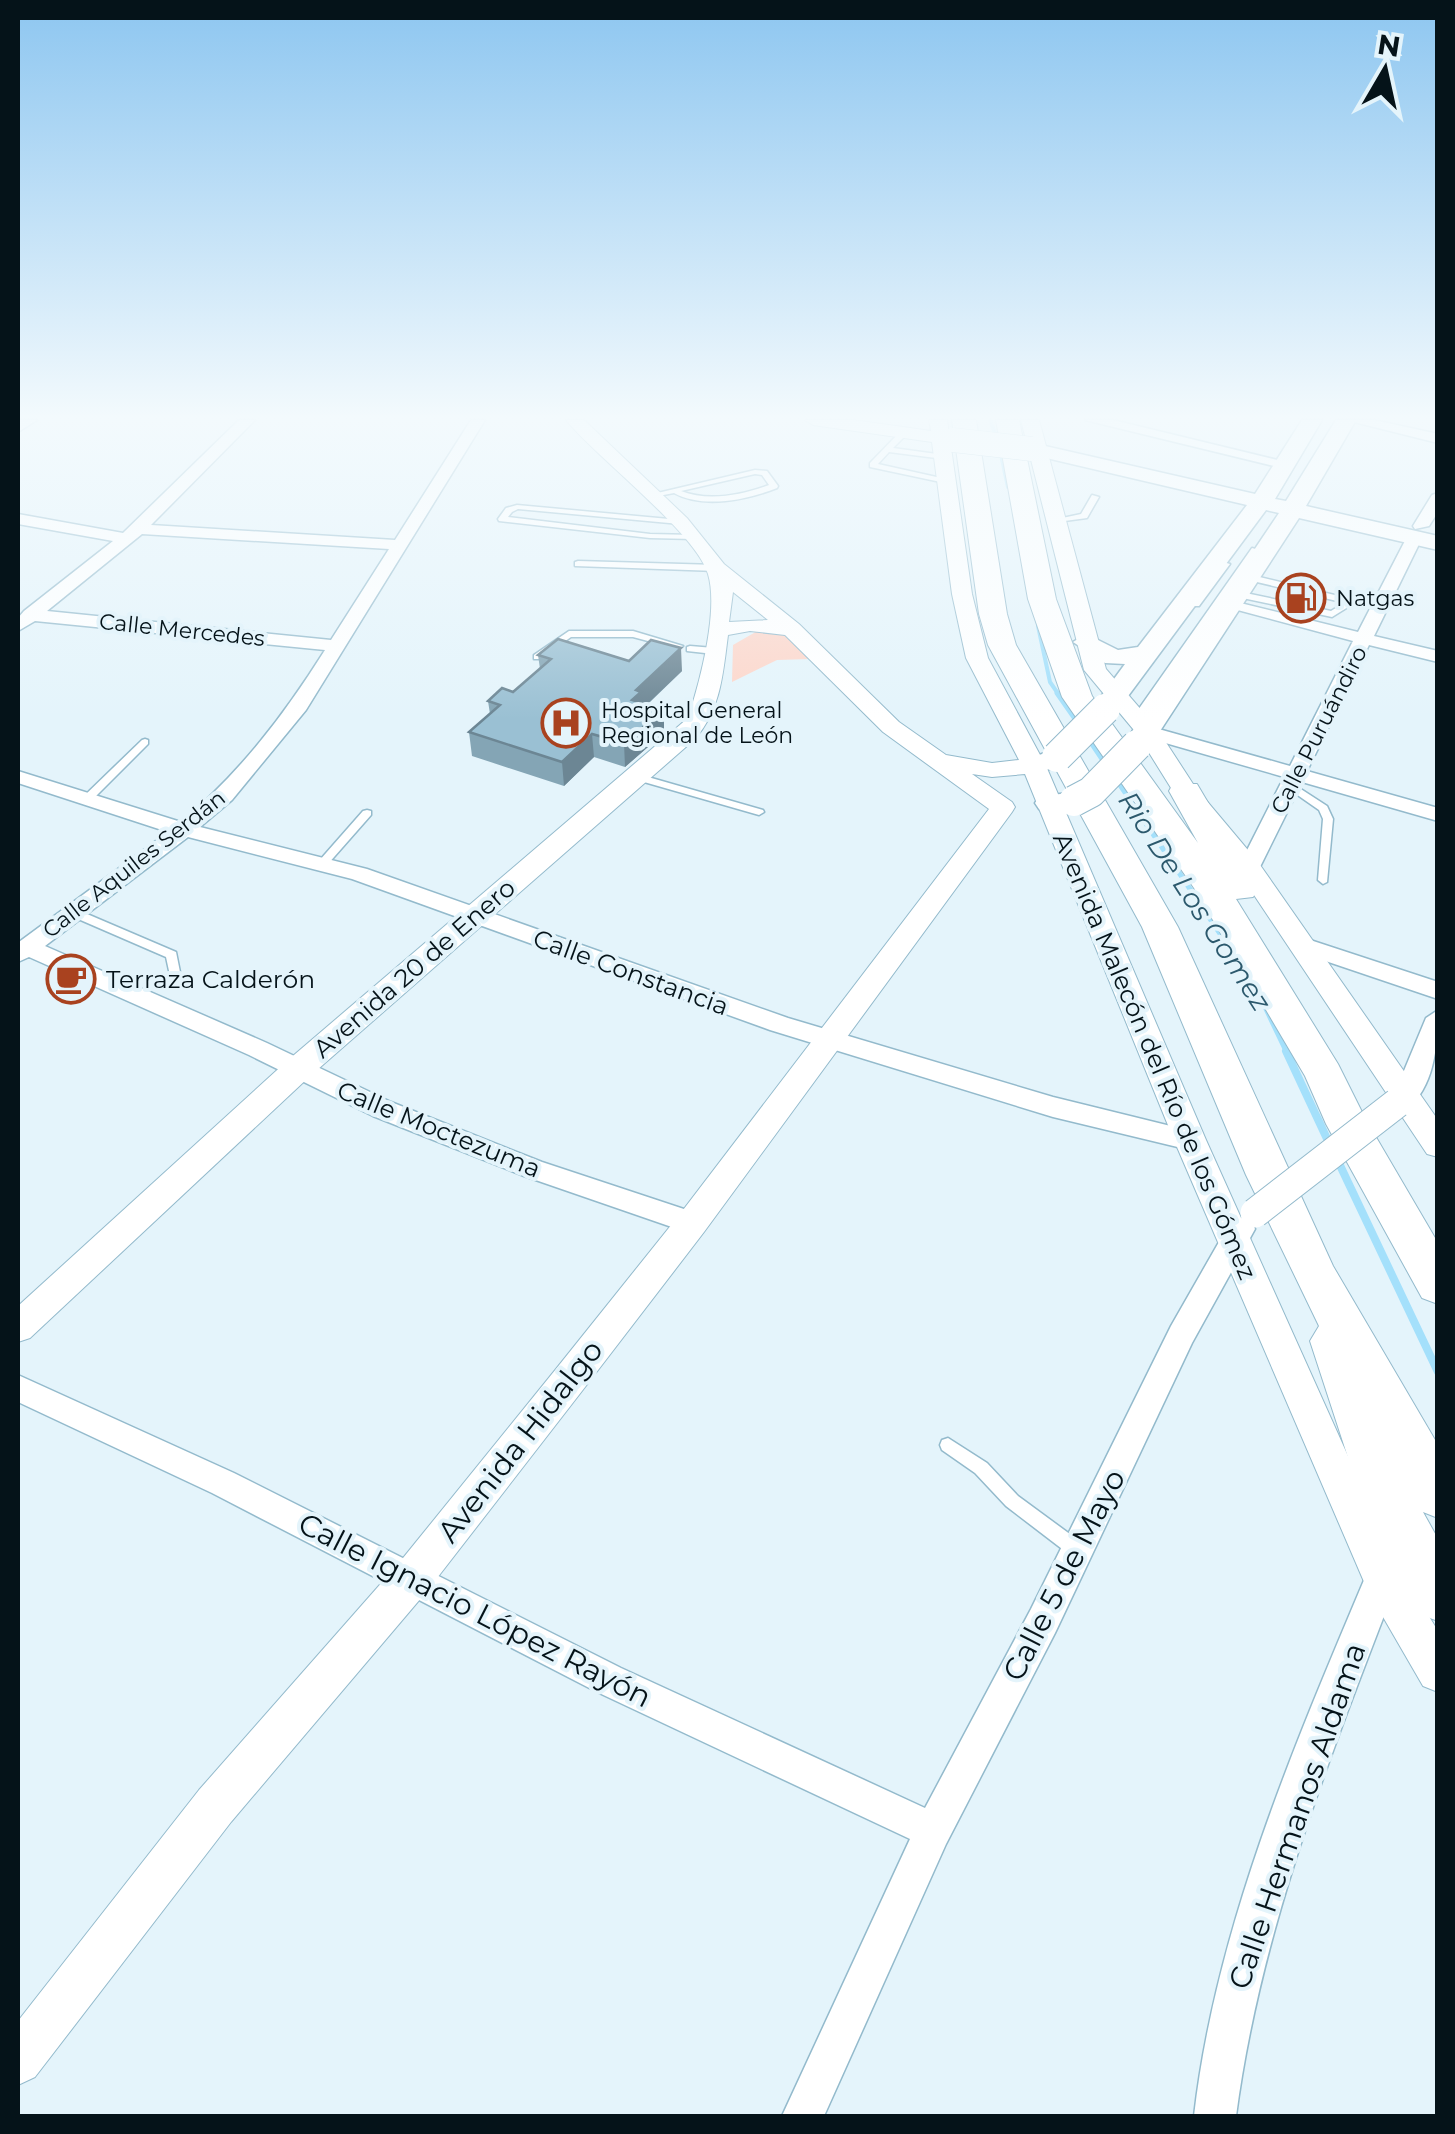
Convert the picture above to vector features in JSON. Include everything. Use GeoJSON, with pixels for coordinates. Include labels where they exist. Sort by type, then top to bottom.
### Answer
{"type":"FeatureCollection","features":[{"type":"Feature","properties":{"kind":"main road","name":"Avenida Malecón del Río de los Gómez"},"geometry":{"type":"LineString","coordinates":[[969,520],[996,629],[1050,757],[1160,927],[1267,1175],[1318,1279],[1438,1494]]}},
{"type":"Feature","properties":{"kind":"main road"},"geometry":{"type":"LineString","coordinates":[[1036,520],[1042,600],[1076,697],[1209,884],[1324,1074],[1438,1285]]}},
{"type":"Feature","properties":{"kind":"main road"},"geometry":{"type":"LineString","coordinates":[[967,618],[1042,733],[1050,757],[1113,703],[1147,654],[1262,520]]}},
{"type":"Feature","properties":{"kind":"main road"},"geometry":{"type":"LineString","coordinates":[[1061,802],[1091,792],[1140,732],[1237,592],[1271,520]]}},
{"type":"Feature","properties":{"kind":"main road"},"geometry":{"type":"LineString","coordinates":[[1364,520],[1428,534]]}},
{"type":"Feature","properties":{"kind":"main road"},"geometry":{"type":"LineString","coordinates":[[1086,642],[1114,658],[1147,654]]}},
{"type":"Feature","properties":{"kind":"main road"},"geometry":{"type":"LineString","coordinates":[[1185,791],[1294,980],[1324,1074]]}},
{"type":"Feature","properties":{"kind":"main road"},"geometry":{"type":"LineString","coordinates":[[1385,1192],[1438,1260]]}},
{"type":"Feature","properties":{"kind":"main road"},"geometry":{"type":"LineString","coordinates":[[1318,1279],[1340,1364],[1382,1485],[1438,1595]]}},
{"type":"Feature","properties":{"kind":"street"},"geometry":{"type":"LineString","coordinates":[[23,520],[132,533],[398,545]]}},
{"type":"Feature","properties":{"kind":"street"},"geometry":{"type":"LineString","coordinates":[[24,620],[146,520]]}},
{"type":"Feature","properties":{"kind":"street","name":"Calle Aquiles Serdán"},"geometry":{"type":"LineString","coordinates":[[22,951],[184,830],[225,796],[256,763],[299,706],[414,520]]}},
{"type":"Feature","properties":{"kind":"street"},"geometry":{"type":"LineString","coordinates":[[677,520],[717,568],[791,630],[892,727],[934,759],[1002,807],[1061,802]]}},
{"type":"Feature","properties":{"kind":"street"},"geometry":{"type":"LineString","coordinates":[[953,520],[967,618]]}},
{"type":"Feature","properties":{"kind":"street"},"geometry":{"type":"LineString","coordinates":[[1057,520],[1086,642],[1113,703],[1249,868],[1401,1100],[1438,1144]]}},
{"type":"Feature","properties":{"kind":"street","name":"Calle Puruándiro"},"geometry":{"type":"LineString","coordinates":[[1249,868],[1366,638],[1428,534]]}},
{"type":"Feature","properties":{"kind":"street","name":"Avenida 20 de Enero"},"geometry":{"type":"LineString","coordinates":[[18,1327],[298,1069],[475,913],[640,778],[699,720],[710,690],[699,644],[724,593],[717,568]]}},
{"type":"Feature","properties":{"kind":"street"},"geometry":{"type":"LineString","coordinates":[[1237,592],[1366,638],[1438,658]]}},
{"type":"Feature","properties":{"kind":"street","name":"Calle Mercedes"},"geometry":{"type":"LineString","coordinates":[[24,620],[335,646]]}},
{"type":"Feature","properties":{"kind":"street"},"geometry":{"type":"LineString","coordinates":[[699,644],[750,625],[791,630]]}},
{"type":"Feature","properties":{"kind":"street"},"geometry":{"type":"LineString","coordinates":[[1140,732],[1293,778],[1438,815]]}},
{"type":"Feature","properties":{"kind":"street"},"geometry":{"type":"LineString","coordinates":[[934,759],[992,770],[1050,757]]}},
{"type":"Feature","properties":{"kind":"street","name":"Avenida Malecón del Río de los Gómez"},"geometry":{"type":"LineString","coordinates":[[1050,757],[1061,802],[1190,1140],[1244,1226],[1382,1578],[1438,1671]]}},
{"type":"Feature","properties":{"kind":"street","name":"Calle Constancia"},"geometry":{"type":"LineString","coordinates":[[18,777],[184,830],[323,863],[475,913],[720,1005],[1018,1097],[1190,1140]]}},
{"type":"Feature","properties":{"kind":"street","name":"Avenida Hidalgo"},"geometry":{"type":"LineString","coordinates":[[18,2060],[215,1806],[413,1577],[692,1223],[1002,807]]}},
{"type":"Feature","properties":{"kind":"street"},"geometry":{"type":"LineString","coordinates":[[1301,945],[1438,991]]}},
{"type":"Feature","properties":{"kind":"street","name":"Calle Moctezuma"},"geometry":{"type":"LineString","coordinates":[[22,951],[382,1109],[499,1156],[692,1223]]}},
{"type":"Feature","properties":{"kind":"street"},"geometry":{"type":"LineString","coordinates":[[1401,1100],[1438,1018]]}},
{"type":"Feature","properties":{"kind":"street","name":"Calle 5 de Mayo"},"geometry":{"type":"LineString","coordinates":[[803,2116],[933,1831],[1078,1550],[1181,1335],[1244,1226],[1401,1100]]}},
{"type":"Feature","properties":{"kind":"street","name":"Calle Ignacio López Rayón"},"geometry":{"type":"LineString","coordinates":[[18,1388],[223,1482],[609,1680],[933,1831]]}},
{"type":"Feature","properties":{"kind":"street","name":"Calle Hermanos Aldama"},"geometry":{"type":"LineString","coordinates":[[1215,2116],[1234,1996],[1256,1924],[1318,1742],[1382,1578]]}},
{"type":"Feature","properties":{"kind":"lane"},"geometry":{"type":"LineString","coordinates":[[507,520],[650,536],[687,530]]}},
{"type":"Feature","properties":{"kind":"lane"},"geometry":{"type":"LineString","coordinates":[[610,520],[687,530]]}},
{"type":"Feature","properties":{"kind":"lane"},"geometry":{"type":"LineString","coordinates":[[1113,703],[1263,520]]}},
{"type":"Feature","properties":{"kind":"lane"},"geometry":{"type":"LineString","coordinates":[[1140,732],[1180,652],[1267,520]]}},
{"type":"Feature","properties":{"kind":"lane"},"geometry":{"type":"LineString","coordinates":[[578,564],[717,568]]}},
{"type":"Feature","properties":{"kind":"lane"},"geometry":{"type":"LineString","coordinates":[[1237,592],[1340,599],[1344,606],[1332,614],[1237,592]]}},
{"type":"Feature","properties":{"kind":"lane"},"geometry":{"type":"LineString","coordinates":[[537,657],[569,634],[634,634],[699,644]]}},
{"type":"Feature","properties":{"kind":"lane"},"geometry":{"type":"LineString","coordinates":[[87,799],[145,742]]}},
{"type":"Feature","properties":{"kind":"lane"},"geometry":{"type":"LineString","coordinates":[[640,778],[759,812]]}},
{"type":"Feature","properties":{"kind":"lane"},"geometry":{"type":"LineString","coordinates":[[1293,778],[1323,808],[1328,819],[1323,880]]}},
{"type":"Feature","properties":{"kind":"lane"},"geometry":{"type":"LineString","coordinates":[[323,863],[368,813]]}},
{"type":"Feature","properties":{"kind":"lane"},"geometry":{"type":"LineString","coordinates":[[73,912],[172,956],[175,977]]}},
{"type":"Feature","properties":{"kind":"lane"},"geometry":{"type":"LineString","coordinates":[[948,1445],[980,1468],[1012,1502],[1078,1550]]}},
{"type":"Feature","properties":{"kind":"shaded area"},"geometry":{"type":"Polygon","coordinates":[[[759,630],[783,633],[810,659],[777,660],[732,682],[733,645],[759,630]]]}},
{"type":"Feature","properties":{"kind":"building"},"geometry":{"type":"Polygon","coordinates":[[[558,639],[629,661],[651,640],[681,648],[636,690],[641,692],[632,700],[664,710],[624,743],[592,734],[562,762],[469,732],[500,705],[488,701],[502,688],[513,692],[551,659],[538,655],[558,639]]]}},
{"type":"Feature","properties":{"kind":"waterway","name":"Rio De Los Gomez"},"geometry":{"type":"LineString","coordinates":[[1038,626],[1050,682],[1059,695]]}},
{"type":"Feature","properties":{"kind":"waterway","name":"Rio De Los Gomez"},"geometry":{"type":"LineString","coordinates":[[1057,693],[1078,723]]}},
{"type":"Feature","properties":{"kind":"waterway","name":"Rio De Los Gomez"},"geometry":{"type":"LineString","coordinates":[[1088,738],[1106,765]]}},
{"type":"Feature","properties":{"kind":"waterway","name":"Rio De Los Gomez"},"geometry":{"type":"LineString","coordinates":[[1116,779],[1229,947]]}},
{"type":"Feature","properties":{"kind":"waterway","name":"Rio De Los Gomez"},"geometry":{"type":"LineString","coordinates":[[1266,1009],[1287,1053]]}},
{"type":"Feature","properties":{"kind":"waterway","name":"Rio De Los Gomez"},"geometry":{"type":"LineString","coordinates":[[1286,1051],[1329,1143]]}},
{"type":"Feature","properties":{"kind":"waterway","name":"Rio De Los Gomez"},"geometry":{"type":"LineString","coordinates":[[1337,1159],[1438,1372]]}},
{"type":"Feature","properties":{"kind":"place","name":"Natgas"},"geometry":{"type":"Point","coordinates":[1301,598]}},
{"type":"Feature","properties":{"kind":"place","name":"Hospital General Regional de León"},"geometry":{"type":"Point","coordinates":[566,723]}},
{"type":"Feature","properties":{"kind":"place","name":"Terraza Calderón"},"geometry":{"type":"Point","coordinates":[71,979]}}]}
